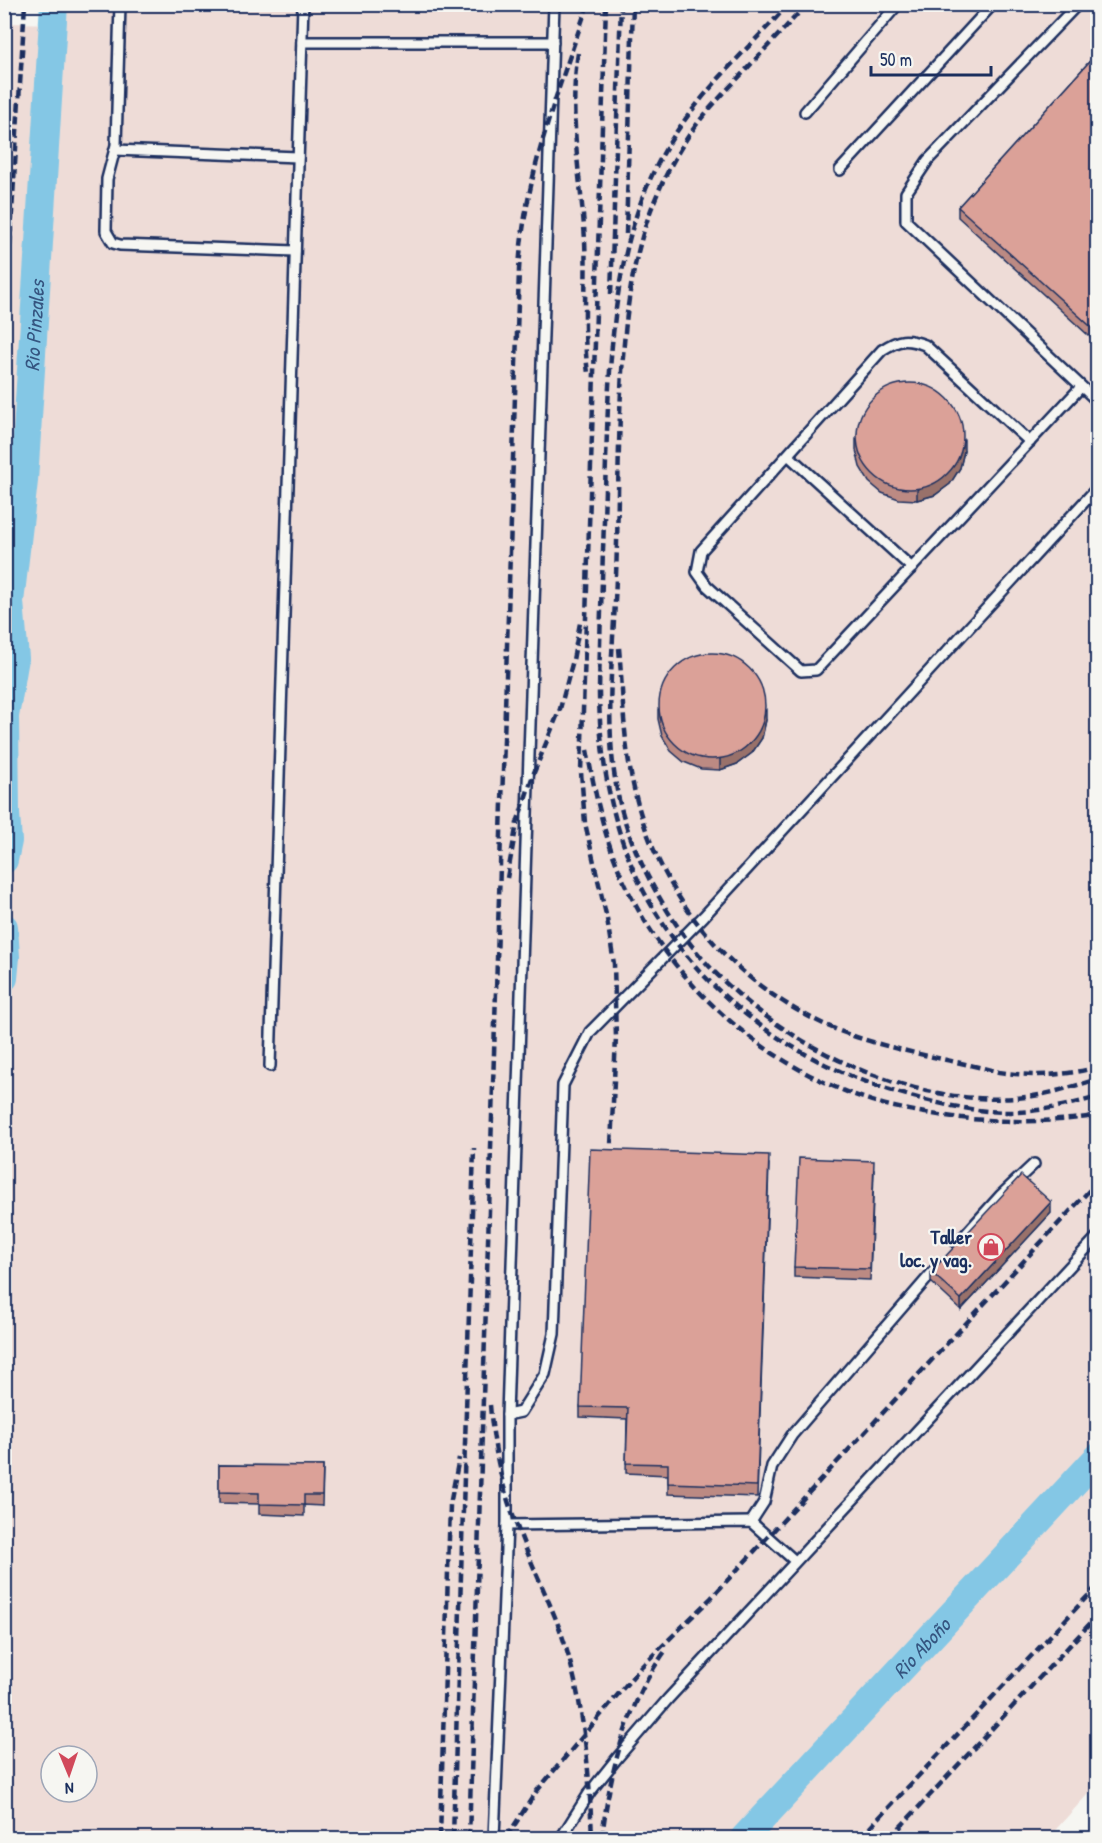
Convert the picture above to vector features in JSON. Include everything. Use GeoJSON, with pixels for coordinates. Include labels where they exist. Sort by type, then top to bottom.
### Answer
{"type":"FeatureCollection","features":[{"type":"Feature","properties":{"kind":"lane"},"geometry":{"type":"LineString","coordinates":[[120,4],[115,150],[107,179],[106,231],[113,243],[295,251]]}},
{"type":"Feature","properties":{"kind":"lane"},"geometry":{"type":"LineString","coordinates":[[270,1066],[303,4]]}},
{"type":"Feature","properties":{"kind":"lane"},"geometry":{"type":"LineString","coordinates":[[494,1839],[507,1525],[507,1415],[526,794],[554,4]]}},
{"type":"Feature","properties":{"kind":"lane"},"geometry":{"type":"LineString","coordinates":[[806,112],[898,4]]}},
{"type":"Feature","properties":{"kind":"lane"},"geometry":{"type":"LineString","coordinates":[[840,170],[993,4]]}},
{"type":"Feature","properties":{"kind":"lane"},"geometry":{"type":"LineString","coordinates":[[1078,4],[928,160],[906,193],[906,221],[1098,402]]}},
{"type":"Feature","properties":{"kind":"lane"},"geometry":{"type":"LineString","coordinates":[[302,42],[553,42]]}},
{"type":"Feature","properties":{"kind":"lane"},"geometry":{"type":"LineString","coordinates":[[115,150],[298,156]]}},
{"type":"Feature","properties":{"kind":"lane"},"geometry":{"type":"LineString","coordinates":[[1030,442],[925,345],[911,340],[896,341],[882,350],[701,551],[697,573],[706,586],[801,671],[816,670],[1030,442],[1081,387]]}},
{"type":"Feature","properties":{"kind":"lane"},"geometry":{"type":"LineString","coordinates":[[788,455],[912,568]]}},
{"type":"Feature","properties":{"kind":"lane"},"geometry":{"type":"LineString","coordinates":[[507,1415],[521,1412],[545,1374],[550,1354],[554,1334],[563,1085],[590,1032],[704,916],[1098,487]]}},
{"type":"Feature","properties":{"kind":"lane"},"geometry":{"type":"LineString","coordinates":[[751,1522],[764,1502],[772,1466],[792,1435],[1001,1195],[1034,1164]]}},
{"type":"Feature","properties":{"kind":"lane"},"geometry":{"type":"LineString","coordinates":[[561,1839],[590,1792],[668,1699],[1098,1236]]}},
{"type":"Feature","properties":{"kind":"lane"},"geometry":{"type":"LineString","coordinates":[[507,1525],[751,1522],[795,1561]]}},
{"type":"Feature","properties":{"kind":"shaded area"},"geometry":{"type":"Polygon","coordinates":[[[66,4],[1097,5],[1097,1784],[1048,1838],[5,1838],[4,1567],[8,1554],[5,1552],[5,23],[64,24],[66,4]]]}},
{"type":"Feature","properties":{"kind":"building"},"geometry":{"type":"Polygon","coordinates":[[[1098,52],[1098,333],[958,207],[1098,52]]]}},
{"type":"Feature","properties":{"kind":"building"},"geometry":{"type":"Polygon","coordinates":[[[910,383],[930,387],[948,398],[959,416],[963,436],[959,456],[948,474],[930,485],[910,489],[890,485],[872,474],[861,456],[857,436],[861,416],[872,398],[890,387],[910,383]]]}},
{"type":"Feature","properties":{"kind":"building"},"geometry":{"type":"Polygon","coordinates":[[[712,653],[732,657],[750,668],[761,686],[765,706],[761,726],[750,744],[732,755],[712,759],[692,755],[674,744],[663,726],[659,706],[663,686],[674,668],[692,657],[712,653]]]}},
{"type":"Feature","properties":{"kind":"building"},"geometry":{"type":"Polygon","coordinates":[[[590,1149],[769,1155],[757,1486],[668,1483],[668,1464],[626,1463],[628,1408],[580,1407],[590,1149]]]}},
{"type":"Feature","properties":{"kind":"building"},"geometry":{"type":"Polygon","coordinates":[[[799,1158],[874,1161],[870,1269],[794,1267],[799,1158]]]}},
{"type":"Feature","properties":{"kind":"building","name":"Taller loc. y vag."},"geometry":{"type":"Polygon","coordinates":[[[1021,1175],[1051,1202],[961,1299],[931,1272],[1021,1175]]]}},
{"type":"Feature","properties":{"kind":"building"},"geometry":{"type":"Polygon","coordinates":[[[219,1465],[323,1466],[322,1495],[304,1495],[304,1505],[259,1504],[259,1493],[219,1492],[219,1465]]]}},
{"type":"Feature","properties":{"kind":"waterway","name":"Rio Pinzales"},"geometry":{"type":"LineString","coordinates":[[4,860],[8,841],[5,716],[15,658],[10,602],[24,481],[54,4]]}},
{"type":"Feature","properties":{"kind":"waterway","name":"Rio Pinzales"},"geometry":{"type":"LineString","coordinates":[[4,927],[6,957],[4,978]]}},
{"type":"Feature","properties":{"kind":"waterway","name":"Rio Aboño"},"geometry":{"type":"LineString","coordinates":[[744,1838],[1098,1457]]}},
{"type":"Feature","properties":{"kind":"railway"},"geometry":{"type":"LineString","coordinates":[[4,340],[25,4]]}},
{"type":"Feature","properties":{"kind":"railway"},"geometry":{"type":"LineString","coordinates":[[469,1838],[519,270],[522,236],[535,168],[554,102],[588,4]]}},
{"type":"Feature","properties":{"kind":"railway"},"geometry":{"type":"LineString","coordinates":[[606,4],[581,772],[585,823],[607,919],[614,964],[616,1037],[611,1146]]}},
{"type":"Feature","properties":{"kind":"railway"},"geometry":{"type":"LineString","coordinates":[[611,294],[621,4]]}},
{"type":"Feature","properties":{"kind":"railway"},"geometry":{"type":"LineString","coordinates":[[626,234],[633,4]]}},
{"type":"Feature","properties":{"kind":"railway"},"geometry":{"type":"LineString","coordinates":[[789,4],[698,102],[682,124],[655,169],[628,245],[620,285],[610,368],[600,642],[600,723],[613,810],[632,867],[660,919],[683,952],[738,1008],[803,1053],[839,1071],[876,1085],[965,1108],[1004,1112],[1027,1111],[1058,1107],[1098,1097]]}},
{"type":"Feature","properties":{"kind":"railway"},"geometry":{"type":"LineString","coordinates":[[807,4],[690,133],[658,192],[638,253],[628,306],[619,433],[610,719],[620,804],[634,847],[655,890],[694,948],[739,995],[774,1022],[812,1046],[853,1067],[896,1083],[939,1093],[983,1098],[1026,1097],[1062,1090],[1098,1079]]}},
{"type":"Feature","properties":{"kind":"railway"},"geometry":{"type":"LineString","coordinates":[[578,53],[574,100],[585,240],[585,340],[588,373]]}},
{"type":"Feature","properties":{"kind":"railway"},"geometry":{"type":"LineString","coordinates":[[507,878],[517,823],[533,775],[560,709],[580,623]]}},
{"type":"Feature","properties":{"kind":"railway"},"geometry":{"type":"LineString","coordinates":[[619,648],[627,750],[644,825],[661,864],[682,901],[707,935],[737,966],[770,993],[806,1015],[845,1033],[883,1045],[1012,1074],[1061,1074],[1098,1067]]}},
{"type":"Feature","properties":{"kind":"railway"},"geometry":{"type":"LineString","coordinates":[[587,750],[606,833],[634,903],[660,943],[689,981],[724,1015],[761,1045],[802,1071],[845,1091],[890,1106],[930,1114],[1002,1121],[1051,1121],[1098,1115]]}},
{"type":"Feature","properties":{"kind":"railway"},"geometry":{"type":"LineString","coordinates":[[453,1838],[474,1148]]}},
{"type":"Feature","properties":{"kind":"railway"},"geometry":{"type":"LineString","coordinates":[[506,1838],[536,1792],[641,1667],[711,1598],[1098,1181]]}},
{"type":"Feature","properties":{"kind":"railway"},"geometry":{"type":"LineString","coordinates":[[490,1405],[493,1434],[510,1507],[559,1627],[574,1679],[584,1731],[592,1838]]}},
{"type":"Feature","properties":{"kind":"railway"},"geometry":{"type":"LineString","coordinates":[[440,1838],[450,1505],[459,1458]]}},
{"type":"Feature","properties":{"kind":"railway"},"geometry":{"type":"LineString","coordinates":[[860,1838],[1098,1585]]}},
{"type":"Feature","properties":{"kind":"railway"},"geometry":{"type":"LineString","coordinates":[[890,1838],[1098,1615]]}},
{"type":"Feature","properties":{"kind":"railway"},"geometry":{"type":"LineString","coordinates":[[602,1838],[609,1789],[630,1716],[652,1671],[666,1650]]}},
{"type":"Feature","properties":{"kind":"place","name":"Taller loc. y vag."},"geometry":{"type":"Point","coordinates":[991,1247]}}]}
